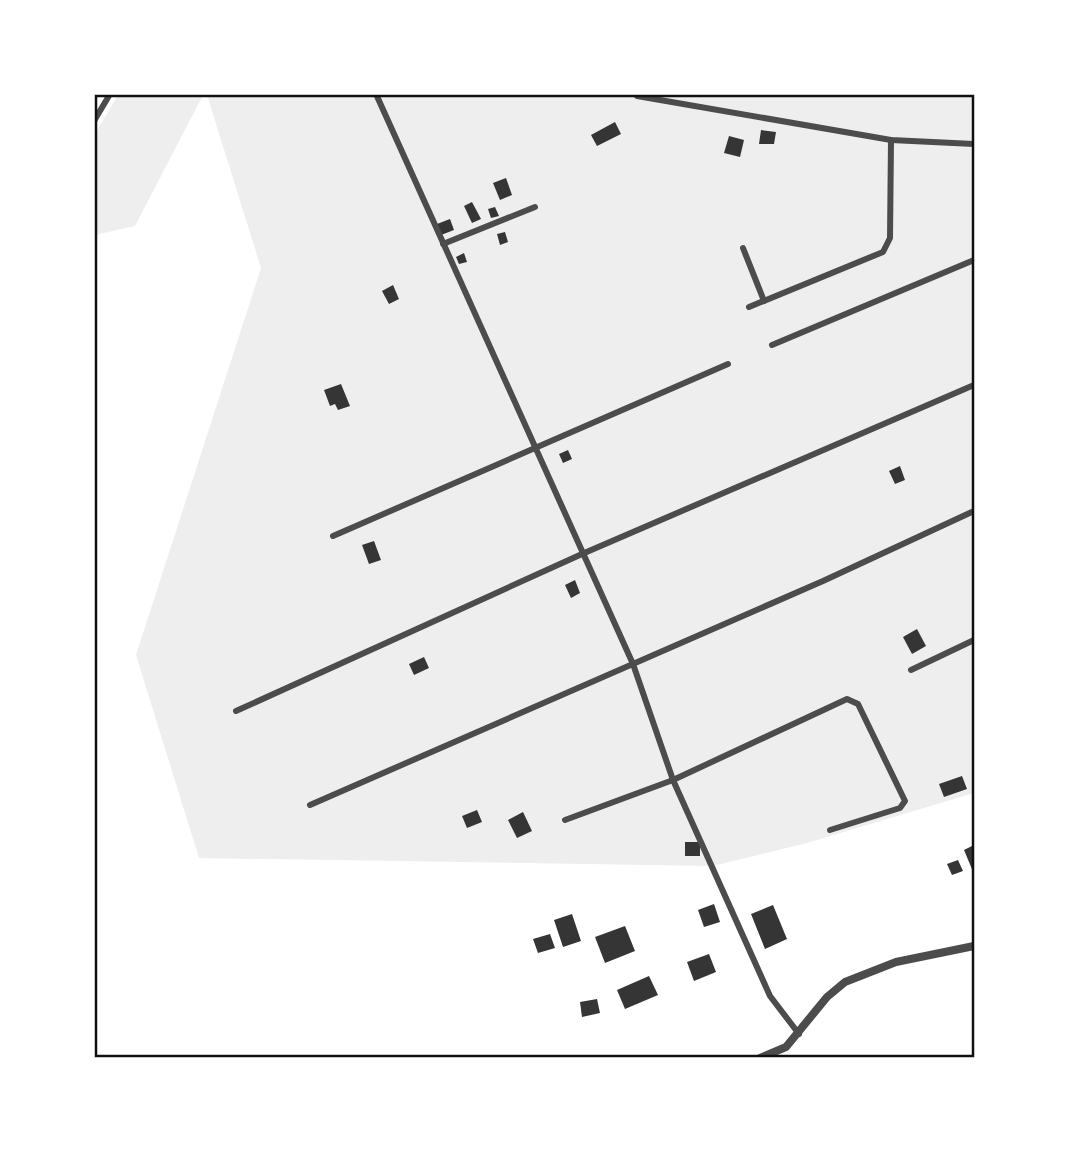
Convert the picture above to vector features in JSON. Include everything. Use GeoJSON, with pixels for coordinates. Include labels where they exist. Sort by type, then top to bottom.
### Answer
{"type":"FeatureCollection","features":[{"type":"Feature","properties":{"kind":"street"},"geometry":{"type":"LineString","coordinates":[[94,121],[110,94]]}},
{"type":"Feature","properties":{"kind":"street"},"geometry":{"type":"LineString","coordinates":[[376,94],[633,664],[673,780],[770,996],[799,1034]]}},
{"type":"Feature","properties":{"kind":"street"},"geometry":{"type":"LineString","coordinates":[[637,96],[891,140],[975,144]]}},
{"type":"Feature","properties":{"kind":"street"},"geometry":{"type":"LineString","coordinates":[[749,307],[883,252],[890,238],[891,140]]}},
{"type":"Feature","properties":{"kind":"street"},"geometry":{"type":"LineString","coordinates":[[443,244],[535,207]]}},
{"type":"Feature","properties":{"kind":"street"},"geometry":{"type":"LineString","coordinates":[[743,248],[764,301]]}},
{"type":"Feature","properties":{"kind":"street"},"geometry":{"type":"LineString","coordinates":[[772,345],[975,260]]}},
{"type":"Feature","properties":{"kind":"street"},"geometry":{"type":"LineString","coordinates":[[333,536],[728,364]]}},
{"type":"Feature","properties":{"kind":"street"},"geometry":{"type":"LineString","coordinates":[[236,711],[582,554],[975,384]]}},
{"type":"Feature","properties":{"kind":"street"},"geometry":{"type":"LineString","coordinates":[[310,805],[975,511]]}},
{"type":"Feature","properties":{"kind":"street"},"geometry":{"type":"LineString","coordinates":[[911,670],[975,640]]}},
{"type":"Feature","properties":{"kind":"street"},"geometry":{"type":"LineString","coordinates":[[565,820],[673,780],[847,699],[858,704],[905,801],[900,808],[830,830]]}},
{"type":"Feature","properties":{"kind":"street"},"geometry":{"type":"LineString","coordinates":[[760,1058],[786,1047],[827,997],[845,982],[896,962],[975,946]]}},
{"type":"Feature","properties":{"kind":"shaded area"},"geometry":{"type":"Polygon","coordinates":[[[118,95],[203,95],[135,226],[95,235],[95,134],[118,95]]]}},
{"type":"Feature","properties":{"kind":"shaded area"},"geometry":{"type":"Polygon","coordinates":[[[207,95],[974,95],[974,793],[807,843],[713,866],[199,858],[136,655],[261,268],[207,95]]]}},
{"type":"Feature","properties":{"kind":"building"},"geometry":{"type":"Polygon","coordinates":[[[615,122],[621,134],[597,146],[591,135],[615,122]]]}},
{"type":"Feature","properties":{"kind":"building"},"geometry":{"type":"Polygon","coordinates":[[[761,130],[776,132],[774,144],[759,144],[761,130]]]}},
{"type":"Feature","properties":{"kind":"building"},"geometry":{"type":"Polygon","coordinates":[[[729,136],[744,140],[740,157],[724,153],[729,136]]]}},
{"type":"Feature","properties":{"kind":"building"},"geometry":{"type":"Polygon","coordinates":[[[506,178],[512,195],[500,200],[493,183],[506,178]]]}},
{"type":"Feature","properties":{"kind":"building"},"geometry":{"type":"Polygon","coordinates":[[[472,202],[481,219],[472,223],[464,206],[472,202]]]}},
{"type":"Feature","properties":{"kind":"building"},"geometry":{"type":"Polygon","coordinates":[[[495,207],[499,216],[491,218],[488,209],[495,207]]]}},
{"type":"Feature","properties":{"kind":"building"},"geometry":{"type":"Polygon","coordinates":[[[450,219],[454,230],[441,235],[437,224],[450,219]]]}},
{"type":"Feature","properties":{"kind":"building"},"geometry":{"type":"Polygon","coordinates":[[[505,232],[508,242],[500,245],[497,234],[505,232]]]}},
{"type":"Feature","properties":{"kind":"building"},"geometry":{"type":"Polygon","coordinates":[[[464,253],[467,262],[459,264],[456,257],[464,253]]]}},
{"type":"Feature","properties":{"kind":"building"},"geometry":{"type":"Polygon","coordinates":[[[393,285],[399,299],[389,304],[382,291],[393,285]]]}},
{"type":"Feature","properties":{"kind":"building"},"geometry":{"type":"Polygon","coordinates":[[[341,384],[350,406],[338,410],[335,404],[330,406],[324,390],[341,384]]]}},
{"type":"Feature","properties":{"kind":"building"},"geometry":{"type":"Polygon","coordinates":[[[568,450],[572,459],[563,463],[559,454],[568,450]]]}},
{"type":"Feature","properties":{"kind":"building"},"geometry":{"type":"Polygon","coordinates":[[[900,466],[905,480],[895,484],[889,471],[900,466]]]}},
{"type":"Feature","properties":{"kind":"building"},"geometry":{"type":"Polygon","coordinates":[[[374,541],[381,560],[369,564],[362,545],[374,541]]]}},
{"type":"Feature","properties":{"kind":"building"},"geometry":{"type":"Polygon","coordinates":[[[575,580],[580,593],[571,598],[565,585],[575,580]]]}},
{"type":"Feature","properties":{"kind":"building"},"geometry":{"type":"Polygon","coordinates":[[[917,629],[926,646],[912,654],[903,637],[917,629]]]}},
{"type":"Feature","properties":{"kind":"building"},"geometry":{"type":"Polygon","coordinates":[[[424,657],[429,668],[414,675],[409,664],[424,657]]]}},
{"type":"Feature","properties":{"kind":"building"},"geometry":{"type":"Polygon","coordinates":[[[962,776],[967,789],[944,797],[939,784],[962,776]]]}},
{"type":"Feature","properties":{"kind":"building"},"geometry":{"type":"Polygon","coordinates":[[[477,810],[482,822],[467,828],[462,816],[477,810]]]}},
{"type":"Feature","properties":{"kind":"building"},"geometry":{"type":"Polygon","coordinates":[[[523,812],[532,831],[517,838],[508,820],[523,812]]]}},
{"type":"Feature","properties":{"kind":"building"},"geometry":{"type":"Polygon","coordinates":[[[685,842],[700,842],[700,856],[685,856],[685,842]]]}},
{"type":"Feature","properties":{"kind":"building"},"geometry":{"type":"Polygon","coordinates":[[[974,845],[974,874],[964,850],[974,845]]]}},
{"type":"Feature","properties":{"kind":"building"},"geometry":{"type":"Polygon","coordinates":[[[958,860],[963,871],[952,875],[947,864],[958,860]]]}},
{"type":"Feature","properties":{"kind":"building"},"geometry":{"type":"Polygon","coordinates":[[[714,904],[720,922],[704,927],[698,910],[714,904]]]}},
{"type":"Feature","properties":{"kind":"building"},"geometry":{"type":"Polygon","coordinates":[[[773,905],[787,939],[765,949],[751,914],[773,905]]]}},
{"type":"Feature","properties":{"kind":"building"},"geometry":{"type":"Polygon","coordinates":[[[572,914],[581,941],[563,947],[554,920],[572,914]]]}},
{"type":"Feature","properties":{"kind":"building"},"geometry":{"type":"Polygon","coordinates":[[[625,926],[635,951],[605,963],[595,937],[625,926]]]}},
{"type":"Feature","properties":{"kind":"building"},"geometry":{"type":"Polygon","coordinates":[[[550,934],[555,948],[538,953],[533,939],[550,934]]]}},
{"type":"Feature","properties":{"kind":"building"},"geometry":{"type":"Polygon","coordinates":[[[709,954],[716,972],[694,981],[687,962],[709,954]]]}},
{"type":"Feature","properties":{"kind":"building"},"geometry":{"type":"Polygon","coordinates":[[[649,976],[658,995],[625,1009],[617,990],[649,976]]]}},
{"type":"Feature","properties":{"kind":"building"},"geometry":{"type":"Polygon","coordinates":[[[597,999],[600,1013],[582,1017],[580,1002],[597,999]]]}}]}
